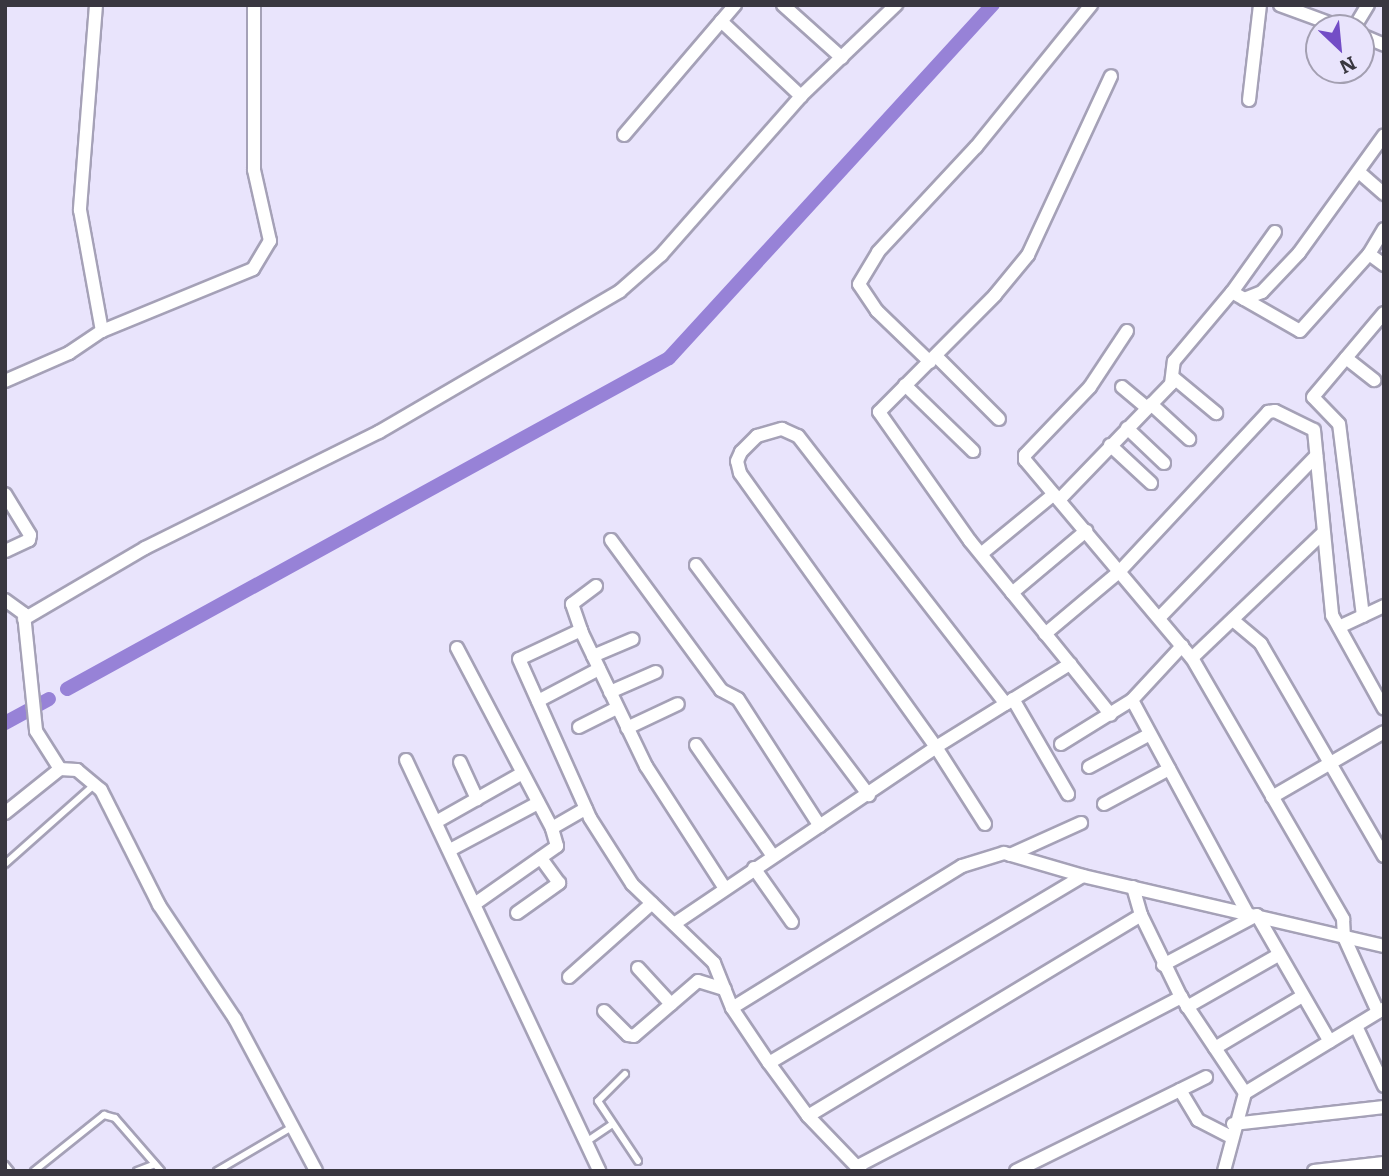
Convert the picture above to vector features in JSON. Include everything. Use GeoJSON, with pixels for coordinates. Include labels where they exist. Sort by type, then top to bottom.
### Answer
{"type":"FeatureCollection","features":[{"type":"Feature","properties":{"kind":"street"},"geometry":{"type":"LineString","coordinates":[[96,5],[80,210],[102,331]]}},
{"type":"Feature","properties":{"kind":"street"},"geometry":{"type":"LineString","coordinates":[[5,381],[69,353],[102,331],[253,269],[271,241],[254,170],[254,5]]}},
{"type":"Feature","properties":{"kind":"street"},"geometry":{"type":"LineString","coordinates":[[624,135],[735,5]]}},
{"type":"Feature","properties":{"kind":"street"},"geometry":{"type":"LineString","coordinates":[[783,5],[842,58]]}},
{"type":"Feature","properties":{"kind":"street"},"geometry":{"type":"LineString","coordinates":[[23,619],[145,548],[379,432],[620,291],[661,255],[802,96],[896,5]]}},
{"type":"Feature","properties":{"kind":"street"},"geometry":{"type":"LineString","coordinates":[[999,419],[877,311],[859,284],[878,252],[976,147],[1091,5]]}},
{"type":"Feature","properties":{"kind":"street"},"geometry":{"type":"LineString","coordinates":[[1249,100],[1260,5]]}},
{"type":"Feature","properties":{"kind":"street"},"geometry":{"type":"LineString","coordinates":[[1280,5],[1305,14]]}},
{"type":"Feature","properties":{"kind":"street"},"geometry":{"type":"LineString","coordinates":[[721,21],[802,96]]}},
{"type":"Feature","properties":{"kind":"street"},"geometry":{"type":"LineString","coordinates":[[1111,76],[1028,255],[933,359],[881,406],[880,416],[981,554],[1111,715]]}},
{"type":"Feature","properties":{"kind":"street"},"geometry":{"type":"LineString","coordinates":[[1244,299],[1262,292],[1299,253],[1360,173],[1384,135]]}},
{"type":"Feature","properties":{"kind":"street"},"geometry":{"type":"LineString","coordinates":[[1360,173],[1384,194]]}},
{"type":"Feature","properties":{"kind":"street"},"geometry":{"type":"LineString","coordinates":[[1233,292],[1300,331],[1369,254],[1384,229]]}},
{"type":"Feature","properties":{"kind":"street"},"geometry":{"type":"LineString","coordinates":[[981,554],[1056,497],[1149,406],[1174,378],[1174,361],[1233,292],[1276,232]]}},
{"type":"Feature","properties":{"kind":"street"},"geometry":{"type":"LineString","coordinates":[[1369,254],[1384,265]]}},
{"type":"Feature","properties":{"kind":"street"},"geometry":{"type":"LineString","coordinates":[[1363,615],[1339,424],[1313,397],[1382,318]]}},
{"type":"Feature","properties":{"kind":"street"},"geometry":{"type":"LineString","coordinates":[[1127,331],[1090,387],[1025,455],[1056,497],[1192,658],[1343,919],[1344,937],[1381,1010],[1245,1093],[1233,1124],[1224,1171]]}},
{"type":"Feature","properties":{"kind":"street"},"geometry":{"type":"LineString","coordinates":[[1346,358],[1374,380]]}},
{"type":"Feature","properties":{"kind":"street"},"geometry":{"type":"LineString","coordinates":[[1174,378],[1216,413]]}},
{"type":"Feature","properties":{"kind":"street"},"geometry":{"type":"LineString","coordinates":[[905,385],[973,451]]}},
{"type":"Feature","properties":{"kind":"street"},"geometry":{"type":"LineString","coordinates":[[1122,387],[1189,439]]}},
{"type":"Feature","properties":{"kind":"street"},"geometry":{"type":"LineString","coordinates":[[1045,634],[1119,572],[1268,412],[1314,430],[1332,615],[1378,687],[1384,709]]}},
{"type":"Feature","properties":{"kind":"street"},"geometry":{"type":"LineString","coordinates":[[1127,428],[1164,463]]}},
{"type":"Feature","properties":{"kind":"street"},"geometry":{"type":"LineString","coordinates":[[985,824],[936,747],[740,473],[737,461],[741,452],[757,436],[777,429],[798,436],[1010,702],[1068,794]]}},
{"type":"Feature","properties":{"kind":"street"},"geometry":{"type":"LineString","coordinates":[[1110,445],[1151,483]]}},
{"type":"Feature","properties":{"kind":"street"},"geometry":{"type":"LineString","coordinates":[[1159,618],[1316,456]]}},
{"type":"Feature","properties":{"kind":"street"},"geometry":{"type":"LineString","coordinates":[[5,495],[30,535],[29,540],[5,551]]}},
{"type":"Feature","properties":{"kind":"street"},"geometry":{"type":"LineString","coordinates":[[1012,593],[1086,531]]}},
{"type":"Feature","properties":{"kind":"street"},"geometry":{"type":"LineString","coordinates":[[1192,658],[1324,533]]}},
{"type":"Feature","properties":{"kind":"street"},"geometry":{"type":"LineString","coordinates":[[611,540],[722,690],[738,699],[820,826]]}},
{"type":"Feature","properties":{"kind":"street"},"geometry":{"type":"LineString","coordinates":[[696,565],[869,795]]}},
{"type":"Feature","properties":{"kind":"street"},"geometry":{"type":"LineString","coordinates":[[596,586],[572,604],[581,630],[646,766],[724,887]]}},
{"type":"Feature","properties":{"kind":"street"},"geometry":{"type":"LineString","coordinates":[[5,600],[23,614],[36,731],[60,769]]}},
{"type":"Feature","properties":{"kind":"street"},"geometry":{"type":"LineString","coordinates":[[1339,627],[1384,606]]}},
{"type":"Feature","properties":{"kind":"street"},"geometry":{"type":"LineString","coordinates":[[1234,621],[1261,644],[1384,856]]}},
{"type":"Feature","properties":{"kind":"street"},"geometry":{"type":"LineString","coordinates":[[581,630],[519,659],[586,808],[632,884],[714,962],[732,1008],[769,1063],[808,1116],[859,1168],[1278,955]]}},
{"type":"Feature","properties":{"kind":"street"},"geometry":{"type":"LineString","coordinates":[[593,656],[633,639]]}},
{"type":"Feature","properties":{"kind":"street"},"geometry":{"type":"LineString","coordinates":[[1060,744],[1132,700],[1182,646]]}},
{"type":"Feature","properties":{"kind":"street"},"geometry":{"type":"LineString","coordinates":[[457,648],[521,774],[552,828],[557,846],[476,904]]}},
{"type":"Feature","properties":{"kind":"street"},"geometry":{"type":"LineString","coordinates":[[674,925],[724,887],[869,795],[936,747],[1070,664]]}},
{"type":"Feature","properties":{"kind":"street"},"geometry":{"type":"LineString","coordinates":[[538,701],[599,669]]}},
{"type":"Feature","properties":{"kind":"street"},"geometry":{"type":"LineString","coordinates":[[610,692],[656,671]]}},
{"type":"Feature","properties":{"kind":"street"},"geometry":{"type":"LineString","coordinates":[[1132,700],[1252,914],[1330,1042]]}},
{"type":"Feature","properties":{"kind":"street"},"geometry":{"type":"LineString","coordinates":[[627,728],[678,704]]}},
{"type":"Feature","properties":{"kind":"street"},"geometry":{"type":"LineString","coordinates":[[579,727],[617,708]]}},
{"type":"Feature","properties":{"kind":"street"},"geometry":{"type":"LineString","coordinates":[[1272,797],[1384,732]]}},
{"type":"Feature","properties":{"kind":"street"},"geometry":{"type":"LineString","coordinates":[[1090,767],[1150,734]]}},
{"type":"Feature","properties":{"kind":"street"},"geometry":{"type":"LineString","coordinates":[[696,745],[773,856]]}},
{"type":"Feature","properties":{"kind":"street"},"geometry":{"type":"LineString","coordinates":[[406,760],[476,904],[599,1171]]}},
{"type":"Feature","properties":{"kind":"street"},"geometry":{"type":"LineString","coordinates":[[460,762],[477,799]]}},
{"type":"Feature","properties":{"kind":"street"},"geometry":{"type":"LineString","coordinates":[[5,813],[60,769],[77,770],[95,783],[159,905],[204,967],[314,1170]]}},
{"type":"Feature","properties":{"kind":"street"},"geometry":{"type":"LineString","coordinates":[[1104,804],[1169,769]]}},
{"type":"Feature","properties":{"kind":"street"},"geometry":{"type":"LineString","coordinates":[[436,822],[521,774]]}},
{"type":"Feature","properties":{"kind":"street"},"geometry":{"type":"LineString","coordinates":[[450,850],[538,803]]}},
{"type":"Feature","properties":{"kind":"street"},"geometry":{"type":"LineString","coordinates":[[552,828],[586,808]]}},
{"type":"Feature","properties":{"kind":"street"},"geometry":{"type":"LineString","coordinates":[[1010,855],[1081,823]]}},
{"type":"Feature","properties":{"kind":"street"},"geometry":{"type":"LineString","coordinates":[[732,1008],[962,866],[988,856],[1010,855],[1083,876],[1384,946]]}},
{"type":"Feature","properties":{"kind":"street"},"geometry":{"type":"LineString","coordinates":[[517,913],[558,883],[541,858]]}},
{"type":"Feature","properties":{"kind":"street"},"geometry":{"type":"LineString","coordinates":[[754,868],[792,922]]}},
{"type":"Feature","properties":{"kind":"street"},"geometry":{"type":"LineString","coordinates":[[769,1063],[1083,876]]}},
{"type":"Feature","properties":{"kind":"street"},"geometry":{"type":"LineString","coordinates":[[1133,887],[1141,915],[1163,965],[1184,1002],[1245,1093]]}},
{"type":"Feature","properties":{"kind":"street"},"geometry":{"type":"LineString","coordinates":[[569,977],[652,903]]}},
{"type":"Feature","properties":{"kind":"street"},"geometry":{"type":"LineString","coordinates":[[1163,965],[1252,914]]}},
{"type":"Feature","properties":{"kind":"street"},"geometry":{"type":"LineString","coordinates":[[808,1116],[1141,915]]}},
{"type":"Feature","properties":{"kind":"street"},"geometry":{"type":"LineString","coordinates":[[638,968],[671,1004]]}},
{"type":"Feature","properties":{"kind":"street"},"geometry":{"type":"LineString","coordinates":[[604,1011],[628,1035],[634,1036],[698,981],[725,989]]}},
{"type":"Feature","properties":{"kind":"street"},"geometry":{"type":"LineString","coordinates":[[1215,1048],[1301,997]]}},
{"type":"Feature","properties":{"kind":"street"},"geometry":{"type":"LineString","coordinates":[[1356,1026],[1384,1086]]}},
{"type":"Feature","properties":{"kind":"street"},"geometry":{"type":"LineString","coordinates":[[1016,1171],[1206,1077]]}},
{"type":"Feature","properties":{"kind":"street"},"geometry":{"type":"LineString","coordinates":[[1180,1090],[1198,1120],[1231,1138]]}},
{"type":"Feature","properties":{"kind":"street"},"geometry":{"type":"LineString","coordinates":[[1233,1124],[1384,1107]]}},
{"type":"Feature","properties":{"kind":"street"},"geometry":{"type":"LineString","coordinates":[[1314,1171],[1379,1166]]}},
{"type":"Feature","properties":{"kind":"lane"},"geometry":{"type":"LineString","coordinates":[[5,864],[95,783]]}},
{"type":"Feature","properties":{"kind":"lane"},"geometry":{"type":"LineString","coordinates":[[625,1074],[599,1097],[638,1161]]}},
{"type":"Feature","properties":{"kind":"lane"},"geometry":{"type":"LineString","coordinates":[[34,1171],[104,1115],[115,1118],[161,1171]]}},
{"type":"Feature","properties":{"kind":"lane"},"geometry":{"type":"LineString","coordinates":[[586,1142],[613,1124]]}},
{"type":"Feature","properties":{"kind":"lane"},"geometry":{"type":"LineString","coordinates":[[217,1171],[292,1127]]}},
{"type":"Feature","properties":{"kind":"lane"},"geometry":{"type":"LineString","coordinates":[[137,1171],[155,1164]]}},
{"type":"Feature","properties":{"kind":"lane"},"geometry":{"type":"LineString","coordinates":[[5,1165],[10,1171]]}},
{"type":"Feature","properties":{"kind":"waterway"},"geometry":{"type":"LineString","coordinates":[[67,689],[669,358],[993,5]]}},
{"type":"Feature","properties":{"kind":"waterway"},"geometry":{"type":"LineString","coordinates":[[5,723],[49,699]]}}]}
